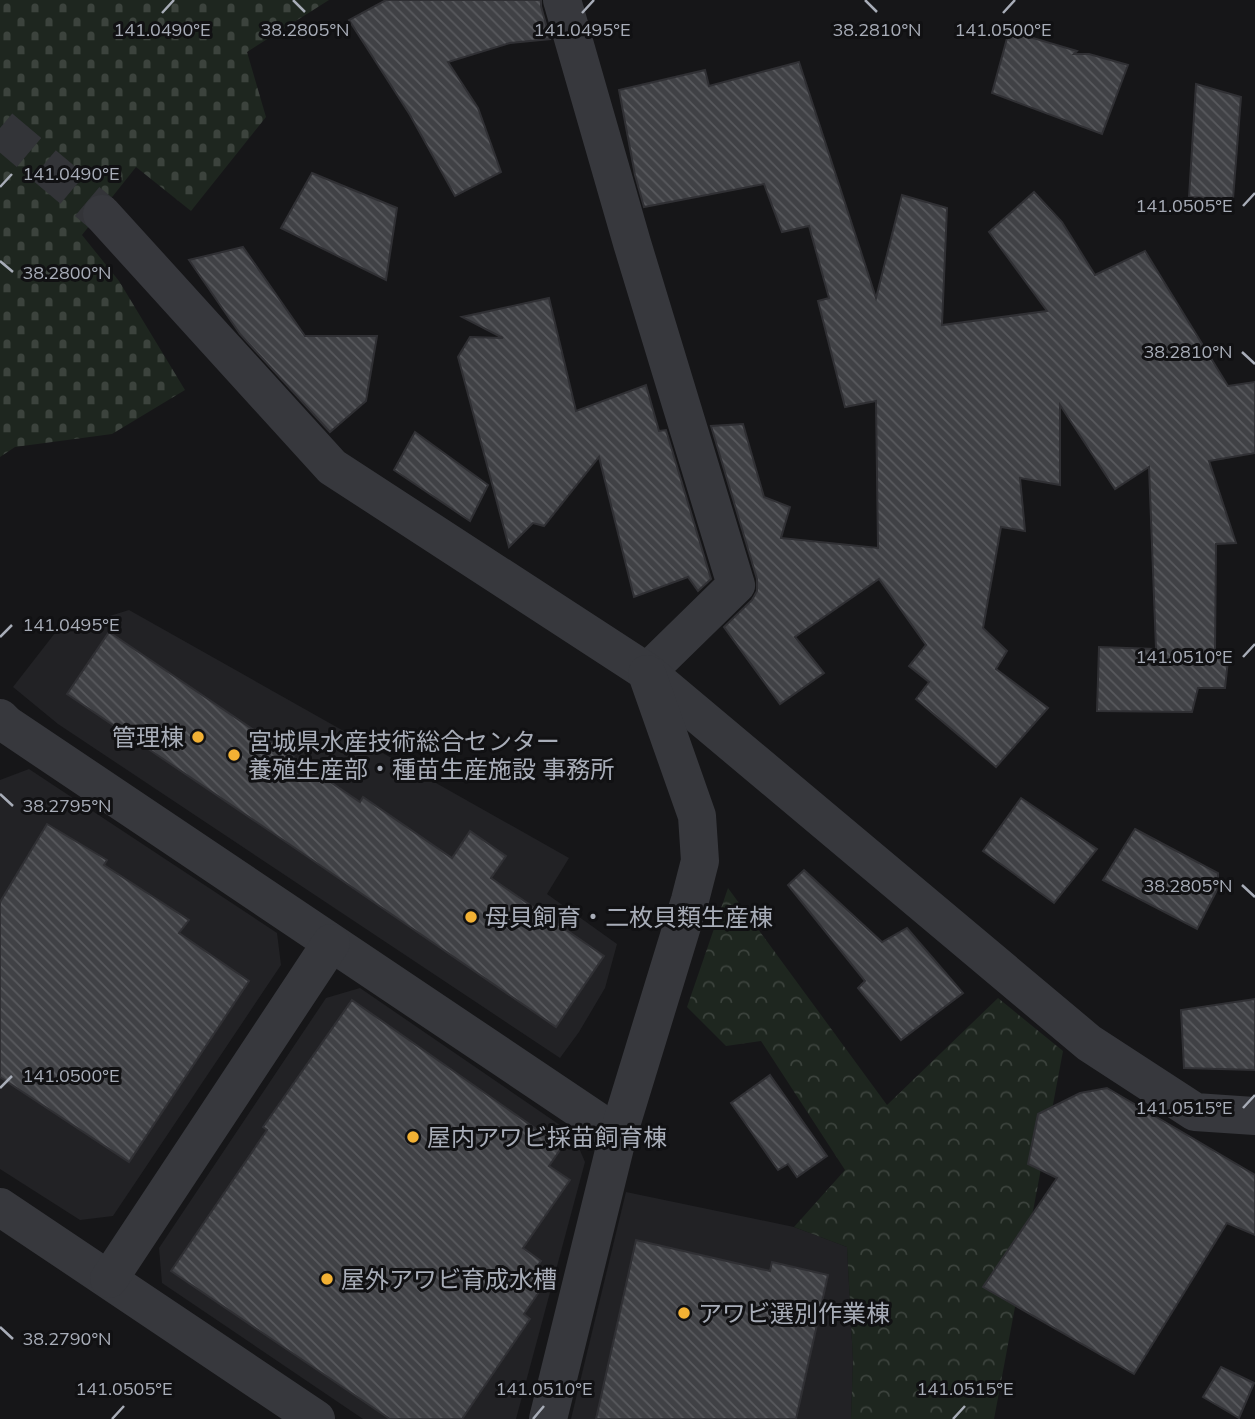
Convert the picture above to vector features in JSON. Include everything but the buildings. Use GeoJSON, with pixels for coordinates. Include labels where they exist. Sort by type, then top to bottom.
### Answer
{"type":"FeatureCollection","features":[{"type":"Feature","properties":{"kind":"street"},"geometry":{"type":"LineString","coordinates":[[562,0],[632,243],[736,585],[647,672]]}},
{"type":"Feature","properties":{"kind":"street"},"geometry":{"type":"LineString","coordinates":[[102,214],[332,467],[647,672],[1089,1043],[1195,1112],[1255,1116]]}},
{"type":"Feature","properties":{"kind":"street"},"geometry":{"type":"LineString","coordinates":[[548,1419],[618,1135],[700,861],[697,816],[647,672]]}},
{"type":"Feature","properties":{"kind":"street"},"geometry":{"type":"LineString","coordinates":[[2,725],[618,1135]]}},
{"type":"Feature","properties":{"kind":"street"},"geometry":{"type":"LineString","coordinates":[[109,1279],[331,943]]}},
{"type":"Feature","properties":{"kind":"street"},"geometry":{"type":"LineString","coordinates":[[0,1207],[316,1419]]}},
{"type":"Feature","properties":{"kind":"shaded area"},"geometry":{"type":"Polygon","coordinates":[[[129,610],[569,858],[547,894],[617,944],[605,988],[560,1058],[58,724],[13,687],[55,633],[129,610]]]}},
{"type":"Feature","properties":{"kind":"shaded area"},"geometry":{"type":"Polygon","coordinates":[[[29,769],[277,933],[281,965],[113,1216],[80,1220],[0,1169],[0,780],[29,769]]]}},
{"type":"Feature","properties":{"kind":"shaded area"},"geometry":{"type":"Polygon","coordinates":[[[360,988],[573,1134],[585,1162],[516,1419],[363,1419],[162,1283],[159,1248],[326,998],[360,988]]]}},
{"type":"Feature","properties":{"kind":"shaded area"},"geometry":{"type":"Polygon","coordinates":[[[626,1192],[794,1227],[847,1247],[853,1360],[851,1419],[571,1419],[626,1192]]]}},
{"type":"Feature","properties":{"kind":"green space"},"geometry":{"type":"Polygon","coordinates":[[[0,0],[329,0],[247,52],[266,117],[191,211],[136,167],[82,235],[119,281],[185,390],[112,434],[15,447],[0,457],[0,0]]]}},
{"type":"Feature","properties":{"kind":"green space"},"geometry":{"type":"Polygon","coordinates":[[[728,888],[887,1105],[998,998],[1063,1051],[994,1419],[851,1419],[853,1360],[847,1247],[794,1227],[845,1170],[761,1041],[726,1046],[687,1007],[728,888]]]}},
{"type":"Feature","properties":{"kind":"tunnel"},"geometry":{"type":"LineString","coordinates":[[0,128],[102,214]]}},
{"type":"Feature","properties":{"kind":"place","name":"管理棟"},"geometry":{"type":"Point","coordinates":[198,737]}},
{"type":"Feature","properties":{"kind":"place","name":"宮城県水産技術総合センター 養殖生産部・種苗生産施設 事務所"},"geometry":{"type":"Point","coordinates":[234,755]}},
{"type":"Feature","properties":{"kind":"place","name":"母貝飼育・二枚貝類生産棟"},"geometry":{"type":"Point","coordinates":[471,917]}},
{"type":"Feature","properties":{"kind":"place","name":"屋内アワビ採苗飼育棟"},"geometry":{"type":"Point","coordinates":[413,1137]}},
{"type":"Feature","properties":{"kind":"place","name":"屋外アワビ育成水槽"},"geometry":{"type":"Point","coordinates":[327,1279]}},
{"type":"Feature","properties":{"kind":"place","name":"アワビ選別作業棟"},"geometry":{"type":"Point","coordinates":[684,1313]}}]}
